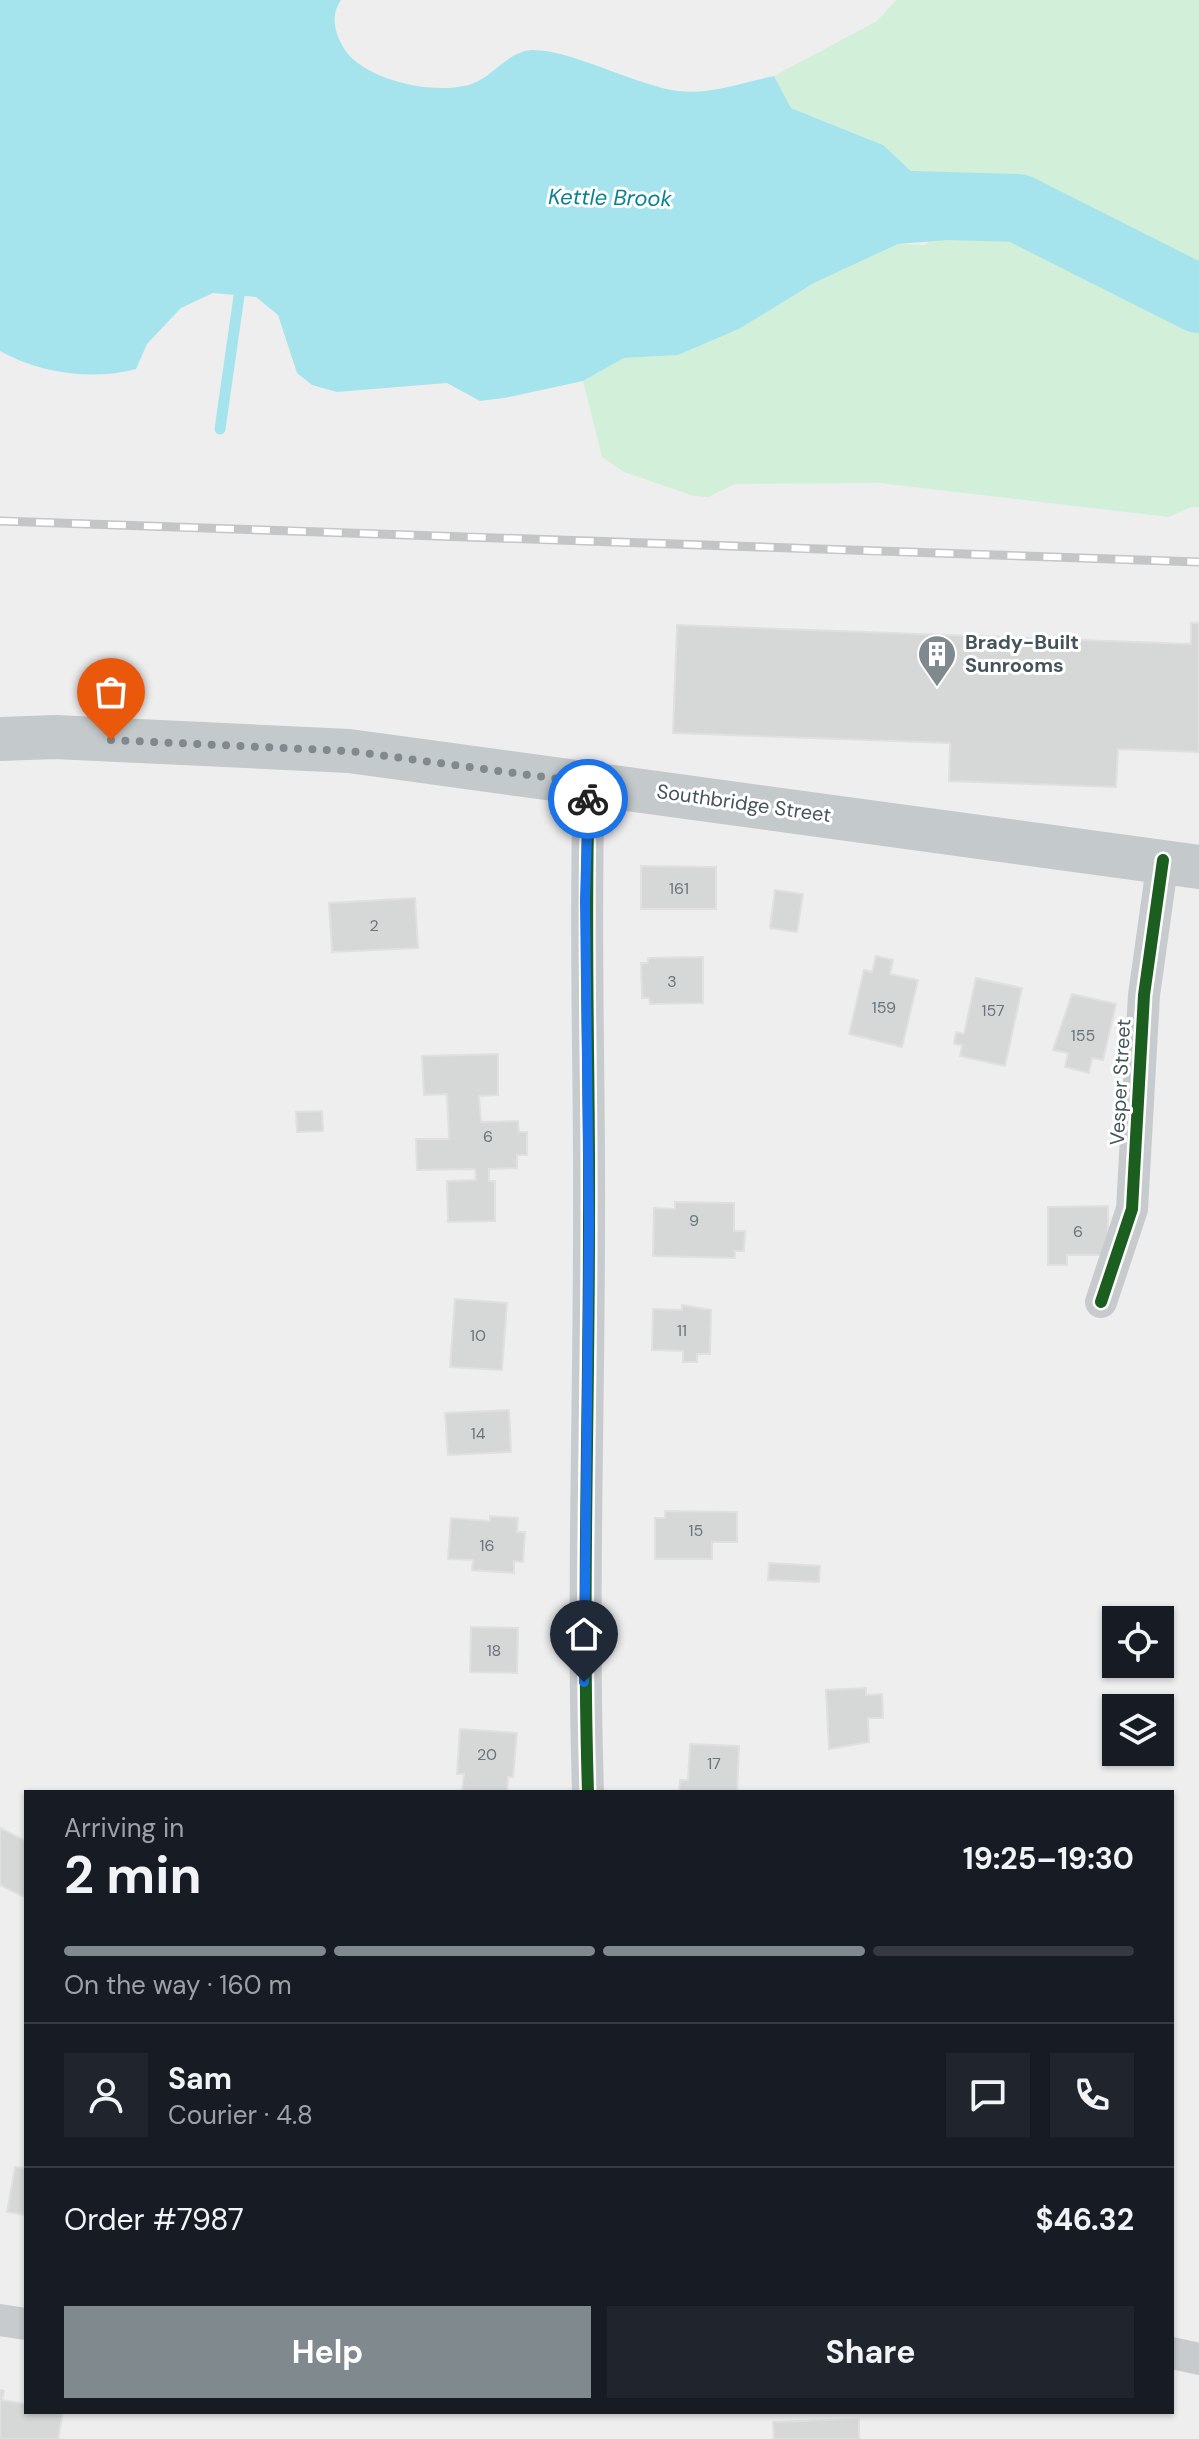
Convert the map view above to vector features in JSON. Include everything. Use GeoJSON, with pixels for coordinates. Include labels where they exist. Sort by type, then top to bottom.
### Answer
{"type":"FeatureCollection","features":[{"type":"Feature","properties":{"kind":"main road","name":"Southbridge Street"},"geometry":{"type":"LineString","coordinates":[[0,739],[55,737],[349,751],[1106,856],[1181,863]]}},
{"type":"Feature","properties":{"kind":"street"},"geometry":{"type":"LineString","coordinates":[[588,1790],[583,1642],[589,1223],[585,900],[589,783]]}},
{"type":"Feature","properties":{"kind":"street","name":"Vesper Street"},"geometry":{"type":"LineString","coordinates":[[1101,1302],[1132,1209],[1144,995],[1181,863]]}},
{"type":"Feature","properties":{"kind":"street"},"geometry":{"type":"LineString","coordinates":[[0,2320],[24,2324]]}},
{"type":"Feature","properties":{"kind":"street"},"geometry":{"type":"LineString","coordinates":[[1174,2353],[1199,2359]]}},
{"type":"Feature","properties":{"kind":"green space"},"geometry":{"type":"Polygon","coordinates":[[[896,0],[1199,0],[1199,507],[1191,507],[1169,517],[880,483],[735,484],[708,497],[694,496],[624,472],[602,457],[583,381],[624,358],[678,355],[739,329],[814,283],[898,244],[925,245],[949,220],[912,172],[883,145],[791,108],[774,76],[877,21],[896,0]]]}},
{"type":"Feature","properties":{"kind":"water"},"geometry":{"type":"Polygon","coordinates":[[[0,0],[341,0],[335,16],[336,28],[351,58],[382,77],[422,87],[459,87],[474,83],[508,59],[531,50],[563,55],[678,91],[714,90],[774,76],[791,108],[883,145],[912,172],[961,239],[898,244],[814,283],[739,329],[678,355],[624,358],[583,381],[504,398],[480,401],[447,383],[337,392],[312,385],[297,373],[278,315],[256,297],[213,293],[181,308],[147,344],[136,369],[102,374],[48,370],[0,351],[0,0]]]}},
{"type":"Feature","properties":{"kind":"building","name":"Brady-Built Sunrooms"},"geometry":{"type":"Polygon","coordinates":[[[1191,623],[1199,623],[1199,752],[1118,749],[1116,787],[949,781],[950,743],[673,733],[677,625],[1191,644],[1191,623]]]}},
{"type":"Feature","properties":{"kind":"building"},"geometry":{"type":"Polygon","coordinates":[[[641,866],[716,867],[716,909],[641,909],[641,866]]]}},
{"type":"Feature","properties":{"kind":"building"},"geometry":{"type":"Polygon","coordinates":[[[775,890],[803,894],[797,932],[770,928],[775,890]]]}},
{"type":"Feature","properties":{"kind":"building"},"geometry":{"type":"Polygon","coordinates":[[[415,898],[418,948],[332,952],[329,903],[415,898]]]}},
{"type":"Feature","properties":{"kind":"building"},"geometry":{"type":"Polygon","coordinates":[[[876,956],[893,960],[890,974],[918,980],[902,1047],[849,1034],[864,970],[872,972],[876,956]]]}},
{"type":"Feature","properties":{"kind":"building"},"geometry":{"type":"Polygon","coordinates":[[[703,957],[703,1003],[650,1004],[649,998],[642,998],[641,963],[648,963],[648,958],[703,957]]]}},
{"type":"Feature","properties":{"kind":"building"},"geometry":{"type":"Polygon","coordinates":[[[976,978],[1022,988],[1005,1066],[960,1056],[962,1045],[954,1044],[956,1032],[964,1034],[976,978]]]}},
{"type":"Feature","properties":{"kind":"building"},"geometry":{"type":"Polygon","coordinates":[[[1072,994],[1116,1004],[1103,1060],[1092,1058],[1089,1073],[1065,1067],[1068,1053],[1053,1050],[1072,994]]]}},
{"type":"Feature","properties":{"kind":"building"},"geometry":{"type":"Polygon","coordinates":[[[498,1054],[498,1095],[479,1096],[481,1122],[518,1121],[519,1132],[527,1132],[527,1155],[517,1155],[517,1168],[489,1169],[489,1181],[495,1181],[495,1221],[448,1222],[447,1181],[476,1180],[475,1169],[417,1170],[416,1139],[449,1139],[447,1094],[424,1095],[422,1056],[498,1054]]]}},
{"type":"Feature","properties":{"kind":"building"},"geometry":{"type":"Polygon","coordinates":[[[322,1111],[323,1131],[297,1132],[296,1112],[322,1111]]]}},
{"type":"Feature","properties":{"kind":"building"},"geometry":{"type":"Polygon","coordinates":[[[675,1202],[734,1203],[734,1231],[745,1231],[744,1251],[735,1251],[735,1258],[653,1256],[654,1208],[675,1209],[675,1202]]]}},
{"type":"Feature","properties":{"kind":"building"},"geometry":{"type":"Polygon","coordinates":[[[1108,1206],[1108,1255],[1067,1255],[1067,1265],[1048,1265],[1048,1207],[1108,1206]]]}},
{"type":"Feature","properties":{"kind":"building"},"geometry":{"type":"Polygon","coordinates":[[[455,1299],[507,1303],[502,1370],[450,1367],[455,1299]]]}},
{"type":"Feature","properties":{"kind":"building"},"geometry":{"type":"Polygon","coordinates":[[[682,1305],[711,1310],[710,1354],[697,1354],[697,1362],[683,1362],[683,1351],[652,1350],[653,1309],[682,1310],[682,1305]]]}},
{"type":"Feature","properties":{"kind":"building"},"geometry":{"type":"Polygon","coordinates":[[[509,1410],[511,1452],[448,1455],[445,1413],[509,1410]]]}},
{"type":"Feature","properties":{"kind":"building"},"geometry":{"type":"Polygon","coordinates":[[[665,1511],[737,1512],[737,1542],[712,1542],[712,1559],[655,1559],[655,1518],[665,1518],[665,1511]]]}},
{"type":"Feature","properties":{"kind":"building"},"geometry":{"type":"Polygon","coordinates":[[[490,1516],[518,1518],[517,1532],[525,1532],[523,1562],[514,1561],[514,1573],[472,1570],[473,1560],[448,1559],[451,1518],[490,1521],[490,1516]]]}},
{"type":"Feature","properties":{"kind":"building"},"geometry":{"type":"Polygon","coordinates":[[[769,1563],[820,1566],[819,1582],[768,1580],[769,1563]]]}},
{"type":"Feature","properties":{"kind":"building"},"geometry":{"type":"Polygon","coordinates":[[[471,1627],[518,1628],[517,1673],[470,1672],[471,1627]]]}},
{"type":"Feature","properties":{"kind":"building"},"geometry":{"type":"Polygon","coordinates":[[[866,1688],[866,1695],[882,1694],[883,1718],[868,1718],[869,1742],[829,1749],[826,1690],[866,1688]]]}},
{"type":"Feature","properties":{"kind":"building"},"geometry":{"type":"Polygon","coordinates":[[[460,1729],[517,1733],[513,1777],[508,1777],[507,1790],[462,1790],[464,1774],[457,1774],[460,1729]]]}},
{"type":"Feature","properties":{"kind":"building"},"geometry":{"type":"Polygon","coordinates":[[[690,1744],[739,1746],[737,1790],[679,1790],[680,1780],[688,1780],[690,1744]]]}},
{"type":"Feature","properties":{"kind":"building"},"geometry":{"type":"Polygon","coordinates":[[[0,1828],[24,1840],[24,1897],[0,1885],[0,1828]]]}},
{"type":"Feature","properties":{"kind":"building"},"geometry":{"type":"Polygon","coordinates":[[[15,2167],[24,2168],[24,2215],[7,2212],[15,2167]]]}},
{"type":"Feature","properties":{"kind":"building"},"geometry":{"type":"Polygon","coordinates":[[[0,2390],[4,2391],[2,2400],[24,2404],[24,2414],[63,2414],[58,2439],[0,2439],[0,2390]]]}},
{"type":"Feature","properties":{"kind":"building"},"geometry":{"type":"Polygon","coordinates":[[[859,2419],[859,2439],[774,2439],[773,2422],[859,2419]]]}},
{"type":"Feature","properties":{"kind":"waterway","name":"Kettle Brook"},"geometry":{"type":"LineString","coordinates":[[843,203],[1018,208],[1199,299]]}},
{"type":"Feature","properties":{"kind":"waterway"},"geometry":{"type":"LineString","coordinates":[[220,429],[241,282]]}},
{"type":"Feature","properties":{"kind":"railway"},"geometry":{"type":"LineString","coordinates":[[0,521],[1199,562]]}},
{"type":"Feature","properties":{"kind":"cycle path"},"geometry":{"type":"LineString","coordinates":[[588,1790],[589,783]]}},
{"type":"Feature","properties":{"kind":"cycle path"},"geometry":{"type":"LineString","coordinates":[[1101,1302],[1132,1209],[1144,995],[1163,860]]}},
{"type":"Feature","properties":{"kind":"way so far"},"geometry":{"type":"LineString","coordinates":[[111,740],[349,751],[589,783],[588,799]]}},
{"type":"Feature","properties":{"kind":"place","name":"Brady-Built Sunrooms"},"geometry":{"type":"Point","coordinates":[937,688]}},
{"type":"Feature","properties":{"kind":"route"},"geometry":{"type":"LineString","coordinates":[[584,1682],[589,1223],[585,900],[588,799]]}}]}
